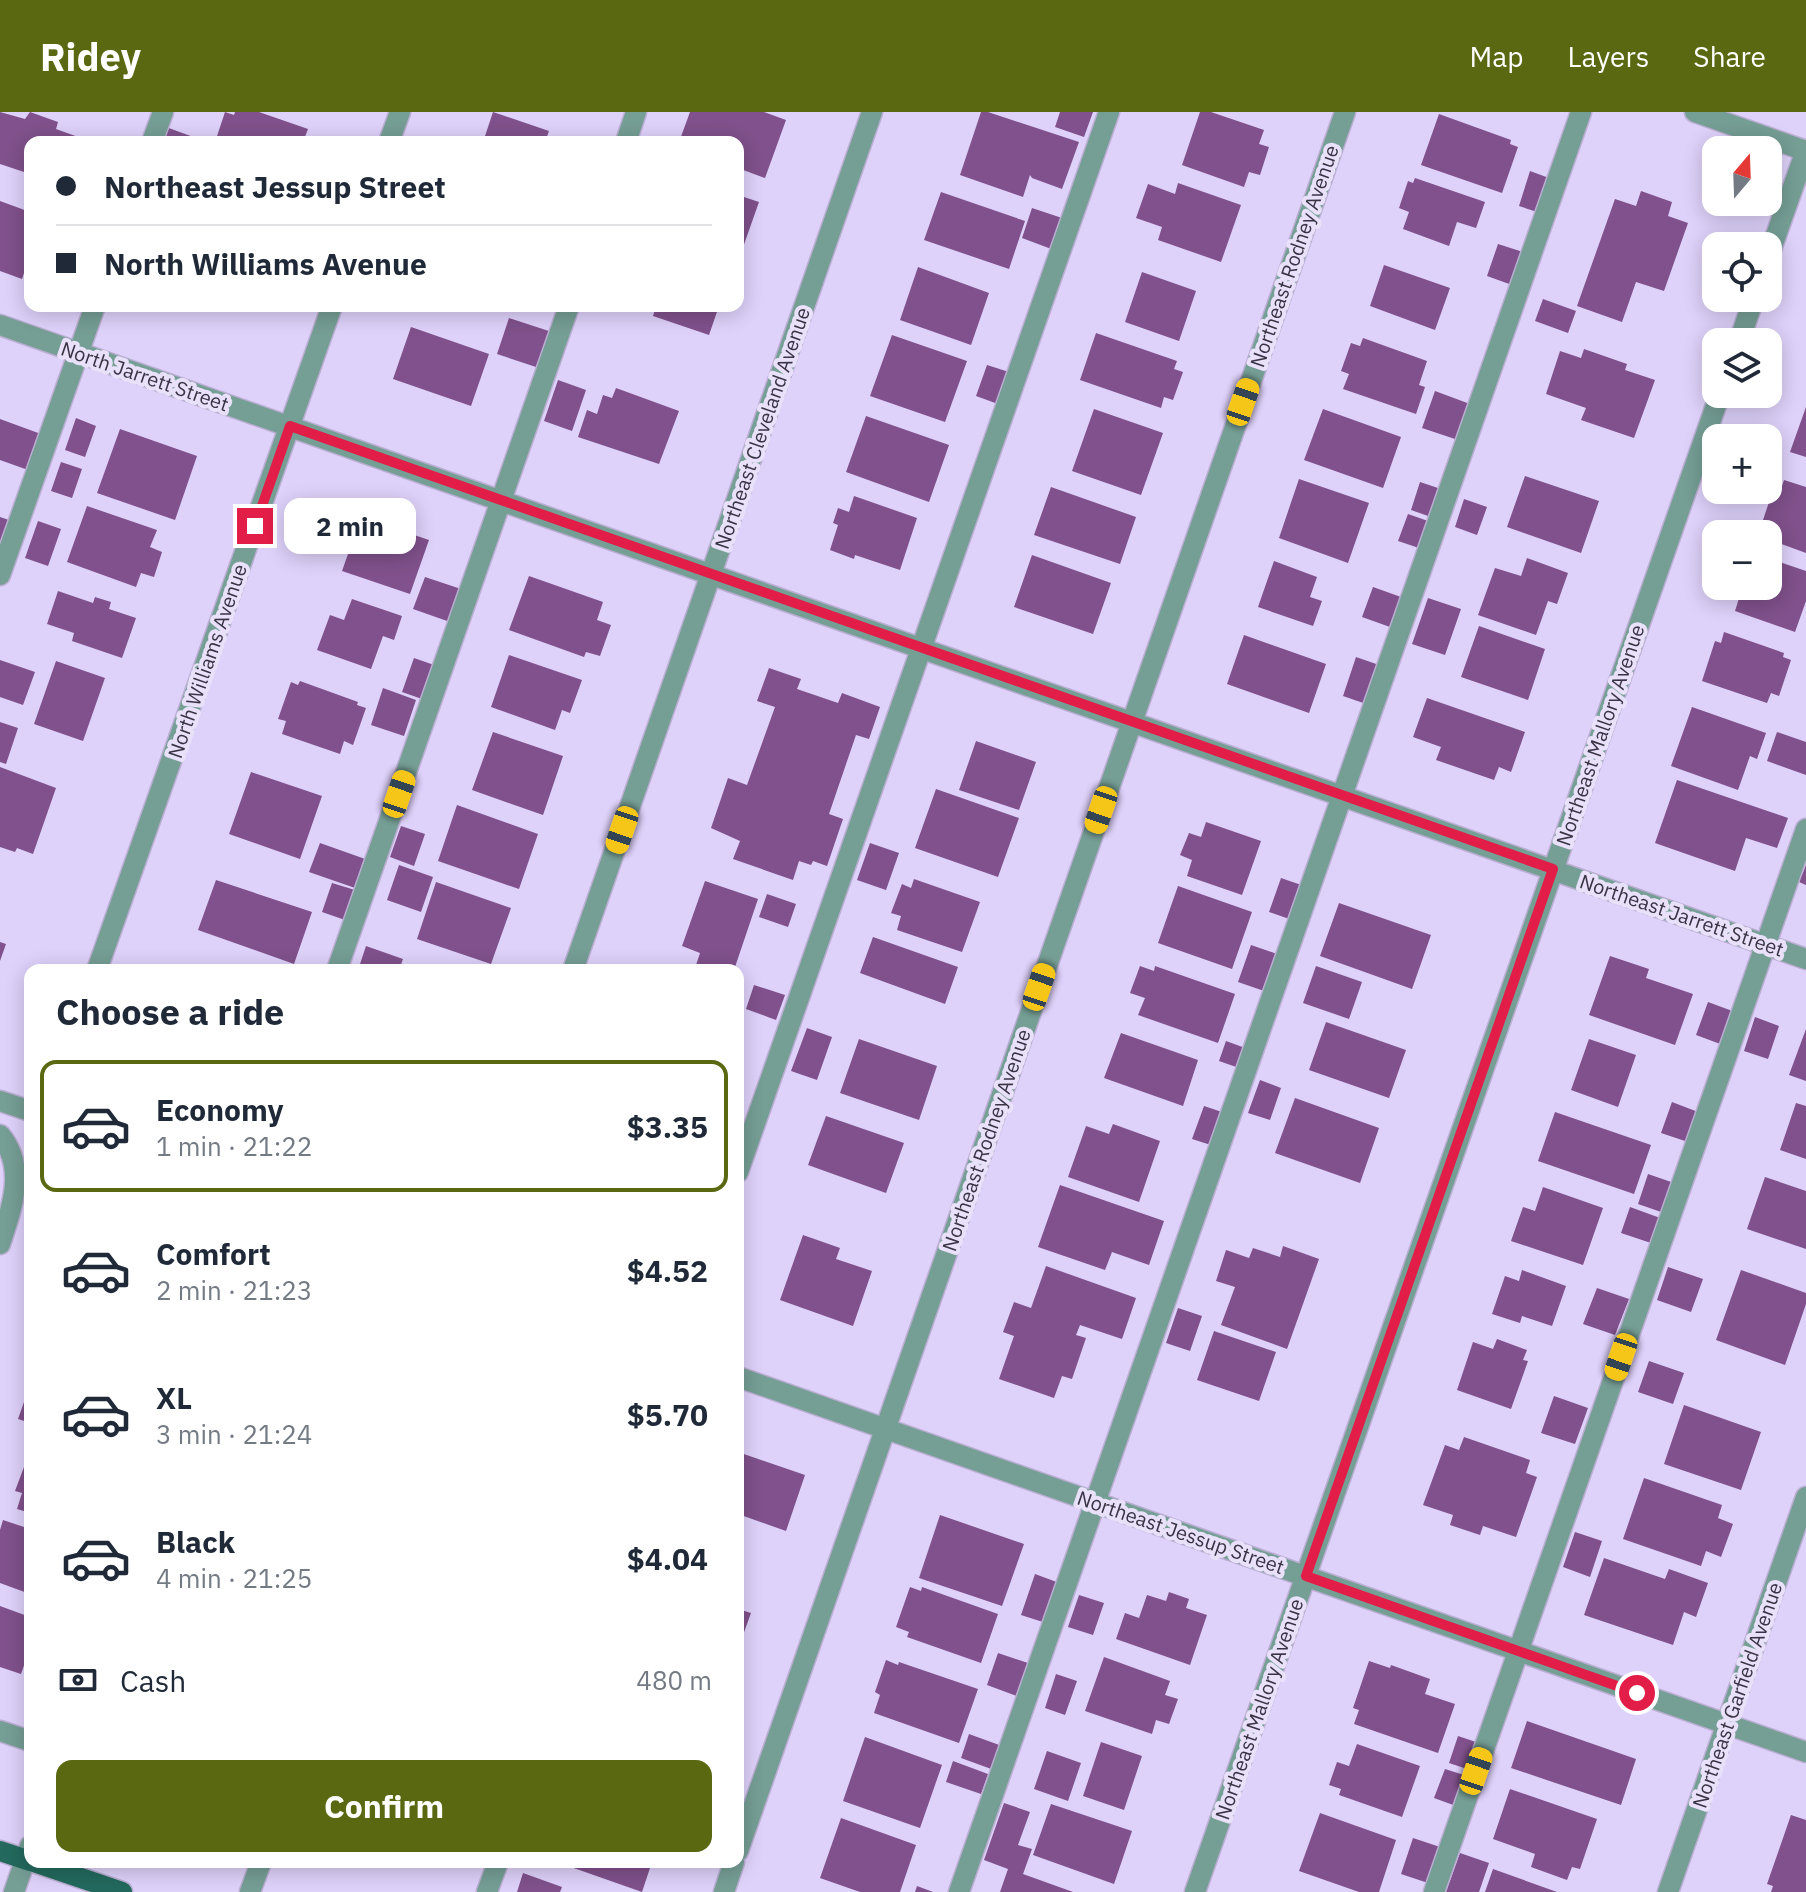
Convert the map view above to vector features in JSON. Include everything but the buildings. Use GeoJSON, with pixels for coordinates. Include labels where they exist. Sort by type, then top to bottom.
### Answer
{"type":"FeatureCollection","features":[{"type":"Feature","properties":{"kind":"main road"},"geometry":{"type":"LineString","coordinates":[[0,1851],[24,1856]]}},
{"type":"Feature","properties":{"kind":"main road"},"geometry":{"type":"LineString","coordinates":[[59,1868],[122,1892]]}},
{"type":"Feature","properties":{"kind":"street"},"geometry":{"type":"LineString","coordinates":[[154,136],[163,112]]}},
{"type":"Feature","properties":{"kind":"street"},"geometry":{"type":"LineString","coordinates":[[391,136],[400,112]]}},
{"type":"Feature","properties":{"kind":"street"},"geometry":{"type":"LineString","coordinates":[[628,136],[636,112]]}},
{"type":"Feature","properties":{"kind":"street","name":"Northeast Cleveland Avenue"},"geometry":{"type":"LineString","coordinates":[[575,964],[872,112]]}},
{"type":"Feature","properties":{"kind":"street"},"geometry":{"type":"LineString","coordinates":[[744,1155],[1109,112]]}},
{"type":"Feature","properties":{"kind":"street","name":"Northeast Rodney Avenue"},"geometry":{"type":"LineString","coordinates":[[744,1834],[1345,112]]}},
{"type":"Feature","properties":{"kind":"street"},"geometry":{"type":"LineString","coordinates":[[959,1892],[1581,112]]}},
{"type":"Feature","properties":{"kind":"street"},"geometry":{"type":"LineString","coordinates":[[1695,112],[1806,151],[1777,232]]}},
{"type":"Feature","properties":{"kind":"street"},"geometry":{"type":"LineString","coordinates":[[0,575],[93,312]]}},
{"type":"Feature","properties":{"kind":"street","name":"North Williams Avenue"},"geometry":{"type":"LineString","coordinates":[[99,964],[330,312]]}},
{"type":"Feature","properties":{"kind":"street"},"geometry":{"type":"LineString","coordinates":[[339,964],[567,312]]}},
{"type":"Feature","properties":{"kind":"street","name":"North Jarrett Street"},"geometry":{"type":"LineString","coordinates":[[0,325],[290,426]]}},
{"type":"Feature","properties":{"kind":"street","name":"Northeast Mallory Avenue"},"geometry":{"type":"LineString","coordinates":[[1195,1892],[1715,408]]}},
{"type":"Feature","properties":{"kind":"street","name":"Northeast Jarrett Street"},"geometry":{"type":"LineString","coordinates":[[290,426],[1806,959]]}},
{"type":"Feature","properties":{"kind":"street"},"geometry":{"type":"LineString","coordinates":[[1434,1892],[1806,829]]}},
{"type":"Feature","properties":{"kind":"street"},"geometry":{"type":"LineString","coordinates":[[0,1101],[24,1109]]}},
{"type":"Feature","properties":{"kind":"street"},"geometry":{"type":"LineString","coordinates":[[0,1135],[14,1157],[15,1197],[0,1244]]}},
{"type":"Feature","properties":{"kind":"street","name":"Northeast Jessup Street"},"geometry":{"type":"LineString","coordinates":[[744,1379],[1806,1752]]}},
{"type":"Feature","properties":{"kind":"street","name":"Northeast Garfield Avenue"},"geometry":{"type":"LineString","coordinates":[[1668,1892],[1806,1497]]}},
{"type":"Feature","properties":{"kind":"street"},"geometry":{"type":"LineString","coordinates":[[0,1731],[24,1739]]}},
{"type":"Feature","properties":{"kind":"street"},"geometry":{"type":"LineString","coordinates":[[14,1892],[25,1868]]}},
{"type":"Feature","properties":{"kind":"street"},"geometry":{"type":"LineString","coordinates":[[250,1892],[259,1868]]}},
{"type":"Feature","properties":{"kind":"street"},"geometry":{"type":"LineString","coordinates":[[487,1892],[496,1868]]}},
{"type":"Feature","properties":{"kind":"street"},"geometry":{"type":"LineString","coordinates":[[724,1892],[732,1868]]}},
{"type":"Feature","properties":{"kind":"route"},"geometry":{"type":"LineString","coordinates":[[255,526],[290,426],[1553,869],[1306,1576],[1637,1693]]}}]}
